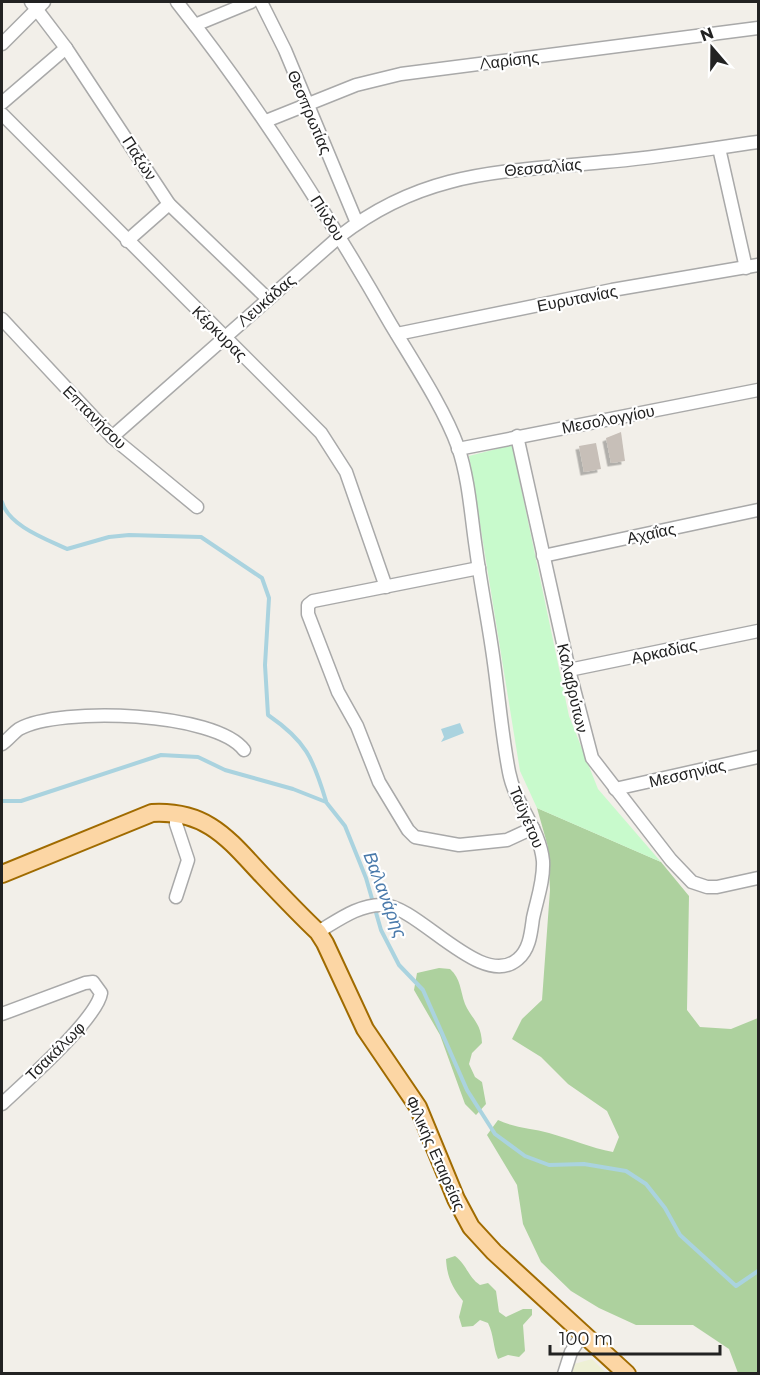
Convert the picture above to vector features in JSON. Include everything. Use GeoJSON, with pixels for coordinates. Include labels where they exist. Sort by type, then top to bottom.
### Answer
{"type":"FeatureCollection","features":[{"type":"Feature","properties":{"kind":"main road","name":"Φιλικής Εταιρείας"},"geometry":{"type":"LineString","coordinates":[[2,874],[59,853],[138,817],[152,813],[176,814],[207,824],[228,838],[318,932],[329,949],[365,1029],[418,1107],[456,1199],[471,1227],[494,1252],[584,1332],[627,1374]]}},
{"type":"Feature","properties":{"kind":"street","name":"Πίνδου"},"geometry":{"type":"LineString","coordinates":[[177,2],[266,121],[340,236],[397,334],[458,449]]}},
{"type":"Feature","properties":{"kind":"street"},"geometry":{"type":"LineString","coordinates":[[195,25],[251,2]]}},
{"type":"Feature","properties":{"kind":"street","name":"Θεσπρωτίας"},"geometry":{"type":"LineString","coordinates":[[261,2],[357,223]]}},
{"type":"Feature","properties":{"kind":"street"},"geometry":{"type":"LineString","coordinates":[[2,44],[37,4]]}},
{"type":"Feature","properties":{"kind":"street","name":"Παξών"},"geometry":{"type":"LineString","coordinates":[[37,4],[169,204],[268,298]]}},
{"type":"Feature","properties":{"kind":"street","name":"Λαρίσης"},"geometry":{"type":"LineString","coordinates":[[266,121],[356,84],[401,74],[759,28]]}},
{"type":"Feature","properties":{"kind":"street"},"geometry":{"type":"LineString","coordinates":[[2,103],[66,48]]}},
{"type":"Feature","properties":{"kind":"street","name":"Κέρκυρας"},"geometry":{"type":"LineString","coordinates":[[2,114],[311,423],[336,454],[352,489],[386,587]]}},
{"type":"Feature","properties":{"kind":"street","name":"Θεσσαλίας"},"geometry":{"type":"LineString","coordinates":[[340,236],[357,223],[408,195],[474,175],[607,162],[759,142]]}},
{"type":"Feature","properties":{"kind":"street"},"geometry":{"type":"LineString","coordinates":[[719,148],[752,267]]}},
{"type":"Feature","properties":{"kind":"street"},"geometry":{"type":"LineString","coordinates":[[127,241],[169,204]]}},
{"type":"Feature","properties":{"kind":"street","name":"Λευκάδας"},"geometry":{"type":"LineString","coordinates":[[112,437],[340,236]]}},
{"type":"Feature","properties":{"kind":"street","name":"Ευρυτανίας"},"geometry":{"type":"LineString","coordinates":[[397,334],[612,290],[752,267]]}},
{"type":"Feature","properties":{"kind":"street","name":"Επτανήσου"},"geometry":{"type":"LineString","coordinates":[[2,318],[112,437],[197,507]]}},
{"type":"Feature","properties":{"kind":"street","name":"Μεσολογγίου"},"geometry":{"type":"LineString","coordinates":[[458,449],[759,390]]}},
{"type":"Feature","properties":{"kind":"street","name":"Καλαβρύτων"},"geometry":{"type":"LineString","coordinates":[[517,436],[569,670],[592,758],[685,875],[698,885],[717,887],[759,878]]}},
{"type":"Feature","properties":{"kind":"street","name":"Ταϋγέτου"},"geometry":{"type":"LineString","coordinates":[[318,932],[346,916],[380,905],[406,912],[444,941],[480,962],[504,966],[516,962],[525,953],[530,938],[543,878],[542,854],[533,828],[517,800],[509,774],[479,568],[458,449]]}},
{"type":"Feature","properties":{"kind":"street","name":"Αχαΐας"},"geometry":{"type":"LineString","coordinates":[[543,556],[759,510]]}},
{"type":"Feature","properties":{"kind":"street"},"geometry":{"type":"LineString","coordinates":[[479,568],[313,601],[307,609],[338,692],[357,726],[379,782],[408,830],[415,837],[459,845],[507,840],[533,828]]}},
{"type":"Feature","properties":{"kind":"street","name":"Αρκαδίας"},"geometry":{"type":"LineString","coordinates":[[569,670],[759,631]]}},
{"type":"Feature","properties":{"kind":"street"},"geometry":{"type":"LineString","coordinates":[[2,744],[19,729],[58,718],[132,715],[210,729],[237,740],[244,750]]}},
{"type":"Feature","properties":{"kind":"street","name":"Μεσσηνίας"},"geometry":{"type":"LineString","coordinates":[[615,789],[759,757]]}},
{"type":"Feature","properties":{"kind":"street"},"geometry":{"type":"LineString","coordinates":[[176,814],[176,824],[188,860],[176,897]]}},
{"type":"Feature","properties":{"kind":"street","name":"Τσακάλωφ"},"geometry":{"type":"LineString","coordinates":[[2,1014],[85,983],[97,984],[101,993],[98,1005],[81,1026],[2,1104]]}},
{"type":"Feature","properties":{"kind":"street"},"geometry":{"type":"LineString","coordinates":[[564,1374],[571,1352],[584,1332]]}},
{"type":"Feature","properties":{"kind":"green space"},"geometry":{"type":"Polygon","coordinates":[[[512,445],[569,716],[598,789],[661,862],[537,808],[520,771],[469,456],[512,445]]]}},
{"type":"Feature","properties":{"kind":"green space"},"geometry":{"type":"Polygon","coordinates":[[[537,808],[661,862],[689,896],[687,1010],[700,1027],[731,1029],[758,1018],[758,1373],[738,1373],[729,1349],[693,1325],[636,1325],[599,1308],[571,1291],[541,1262],[523,1224],[517,1185],[487,1135],[498,1120],[613,1152],[619,1137],[607,1111],[568,1084],[541,1057],[512,1039],[522,1019],[542,1000],[550,890],[548,847],[537,808]]]}},
{"type":"Feature","properties":{"kind":"green space"},"geometry":{"type":"Polygon","coordinates":[[[439,968],[450,969],[456,977],[465,1004],[480,1030],[482,1043],[472,1053],[469,1064],[475,1077],[482,1082],[486,1104],[476,1115],[465,1104],[440,1035],[414,990],[417,973],[439,968]]]}},
{"type":"Feature","properties":{"kind":"green space"},"geometry":{"type":"Polygon","coordinates":[[[455,1256],[476,1282],[480,1285],[488,1283],[496,1291],[499,1312],[506,1317],[523,1309],[532,1309],[532,1315],[523,1325],[525,1351],[519,1357],[508,1355],[498,1359],[488,1323],[480,1320],[473,1326],[462,1327],[459,1317],[463,1301],[451,1282],[446,1259],[455,1256]]]}},
{"type":"Feature","properties":{"kind":"green space"},"geometry":{"type":"Polygon","coordinates":[[[592,1359],[606,1373],[571,1373],[574,1364],[592,1359]]]}},
{"type":"Feature","properties":{"kind":"water"},"geometry":{"type":"Polygon","coordinates":[[[460,723],[464,733],[441,742],[444,737],[441,729],[460,723]]]}},
{"type":"Feature","properties":{"kind":"building"},"geometry":{"type":"Polygon","coordinates":[[[621,432],[625,461],[611,463],[606,438],[621,432]]]}},
{"type":"Feature","properties":{"kind":"building"},"geometry":{"type":"Polygon","coordinates":[[[596,443],[601,469],[584,472],[579,446],[596,443]]]}},
{"type":"Feature","properties":{"kind":"waterway"},"geometry":{"type":"LineString","coordinates":[[2,502],[6,511],[20,525],[67,549],[109,537],[129,535],[201,537],[262,578],[269,598],[265,665],[268,715],[300,742],[317,773],[326,801]]}},
{"type":"Feature","properties":{"kind":"waterway","name":"Βαλανάρης"},"geometry":{"type":"LineString","coordinates":[[2,801],[21,801],[161,755],[198,757],[225,770],[293,789],[326,802],[345,826],[366,878],[381,930],[399,965],[423,990],[467,1090],[495,1134],[525,1156],[549,1165],[584,1164],[626,1171],[646,1184],[665,1208],[680,1235],[736,1286],[758,1271]]}}]}
